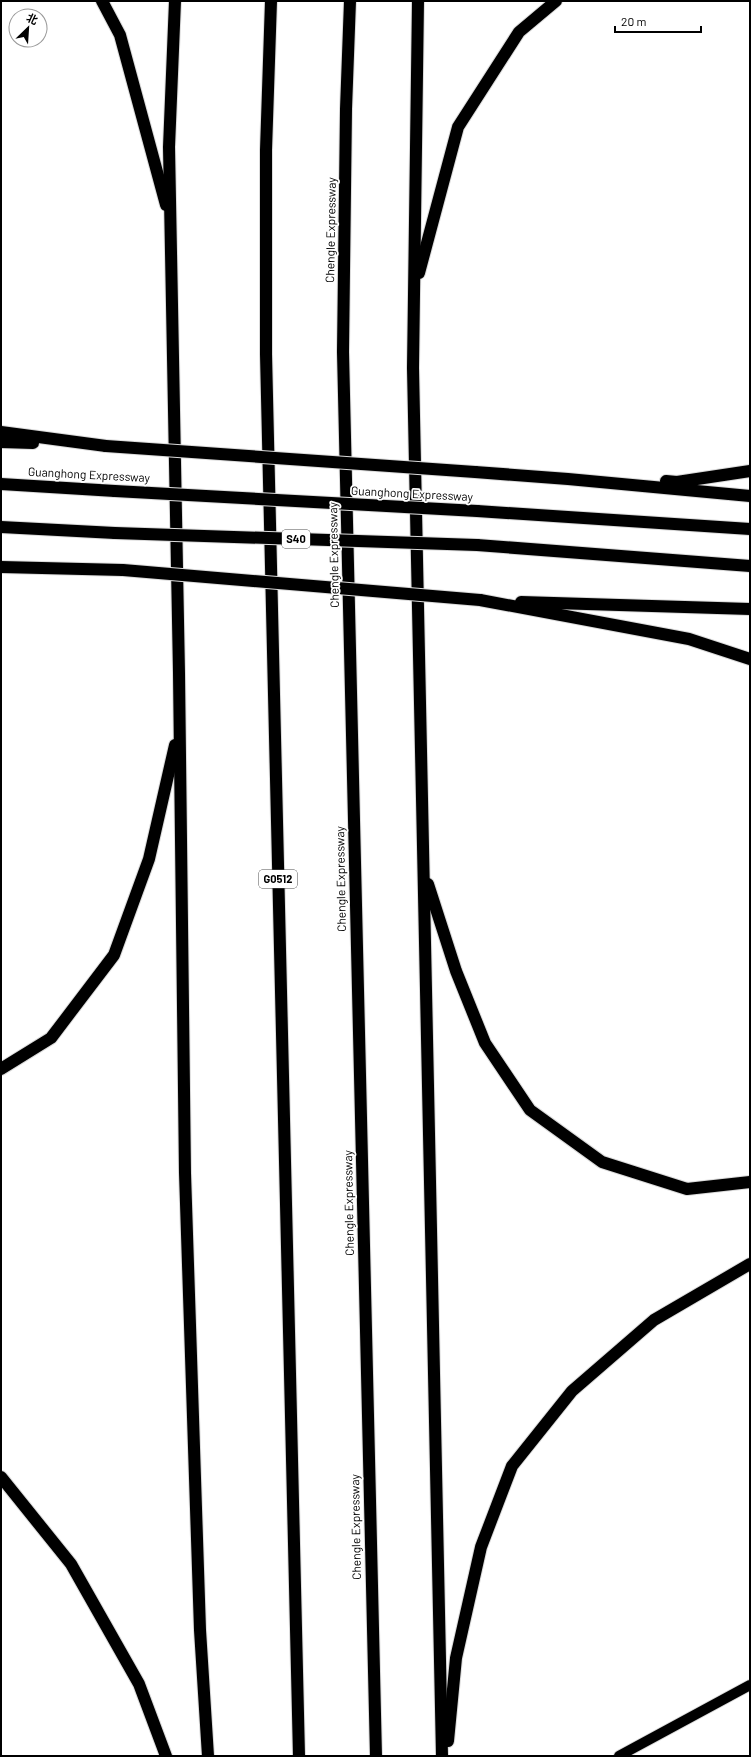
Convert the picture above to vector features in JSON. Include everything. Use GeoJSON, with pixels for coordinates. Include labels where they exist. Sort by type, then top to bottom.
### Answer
{"type":"FeatureCollection","features":[{"type":"Feature","properties":{"kind":"highway"},"geometry":{"type":"LineString","coordinates":[[102,1],[120,35],[171,224]]}},
{"type":"Feature","properties":{"kind":"highway"},"geometry":{"type":"LineString","coordinates":[[175,1],[169,147],[179,725],[184,1173],[200,1630],[208,1756]]}},
{"type":"Feature","properties":{"kind":"highway","name":"G0512"},"geometry":{"type":"LineString","coordinates":[[271,1],[266,150],[266,354],[298,1756]]}},
{"type":"Feature","properties":{"kind":"highway","name":"Chengle Expressway"},"geometry":{"type":"LineString","coordinates":[[350,1],[346,109],[343,360],[376,1751]]}},
{"type":"Feature","properties":{"kind":"highway"},"geometry":{"type":"LineString","coordinates":[[418,1],[413,368],[442,1756]]}},
{"type":"Feature","properties":{"kind":"highway"},"geometry":{"type":"LineString","coordinates":[[414,292],[458,127],[519,32],[556,1]]}},
{"type":"Feature","properties":{"kind":"highway"},"geometry":{"type":"LineString","coordinates":[[1,432],[106,446]]}},
{"type":"Feature","properties":{"kind":"highway"},"geometry":{"type":"LineString","coordinates":[[1,442],[106,446],[475,472],[750,496]]}},
{"type":"Feature","properties":{"kind":"highway"},"geometry":{"type":"LineString","coordinates":[[568,479],[676,482],[750,471]]}},
{"type":"Feature","properties":{"kind":"highway","name":"Guanghong Expressway"},"geometry":{"type":"LineString","coordinates":[[1,484],[477,511],[750,529]]}},
{"type":"Feature","properties":{"kind":"highway","name":"S40"},"geometry":{"type":"LineString","coordinates":[[1,527],[115,533],[477,545],[750,566]]}},
{"type":"Feature","properties":{"kind":"highway"},"geometry":{"type":"LineString","coordinates":[[1,567],[123,570],[480,600],[750,609]]}},
{"type":"Feature","properties":{"kind":"highway"},"geometry":{"type":"LineString","coordinates":[[480,600],[689,639],[750,658]]}},
{"type":"Feature","properties":{"kind":"highway"},"geometry":{"type":"LineString","coordinates":[[1,1069],[51,1038],[114,955],[149,859],[179,725]]}},
{"type":"Feature","properties":{"kind":"highway"},"geometry":{"type":"LineString","coordinates":[[424,871],[456,971],[485,1043],[530,1110],[602,1162],[687,1189],[750,1182]]}},
{"type":"Feature","properties":{"kind":"highway"},"geometry":{"type":"LineString","coordinates":[[447,1756],[456,1658],[481,1547],[512,1466],[572,1391],[654,1320],[750,1264]]}},
{"type":"Feature","properties":{"kind":"highway"},"geometry":{"type":"LineString","coordinates":[[1,1477],[71,1564],[139,1684],[166,1756]]}},
{"type":"Feature","properties":{"kind":"main road"},"geometry":{"type":"LineString","coordinates":[[619,1756],[750,1685]]}}]}
